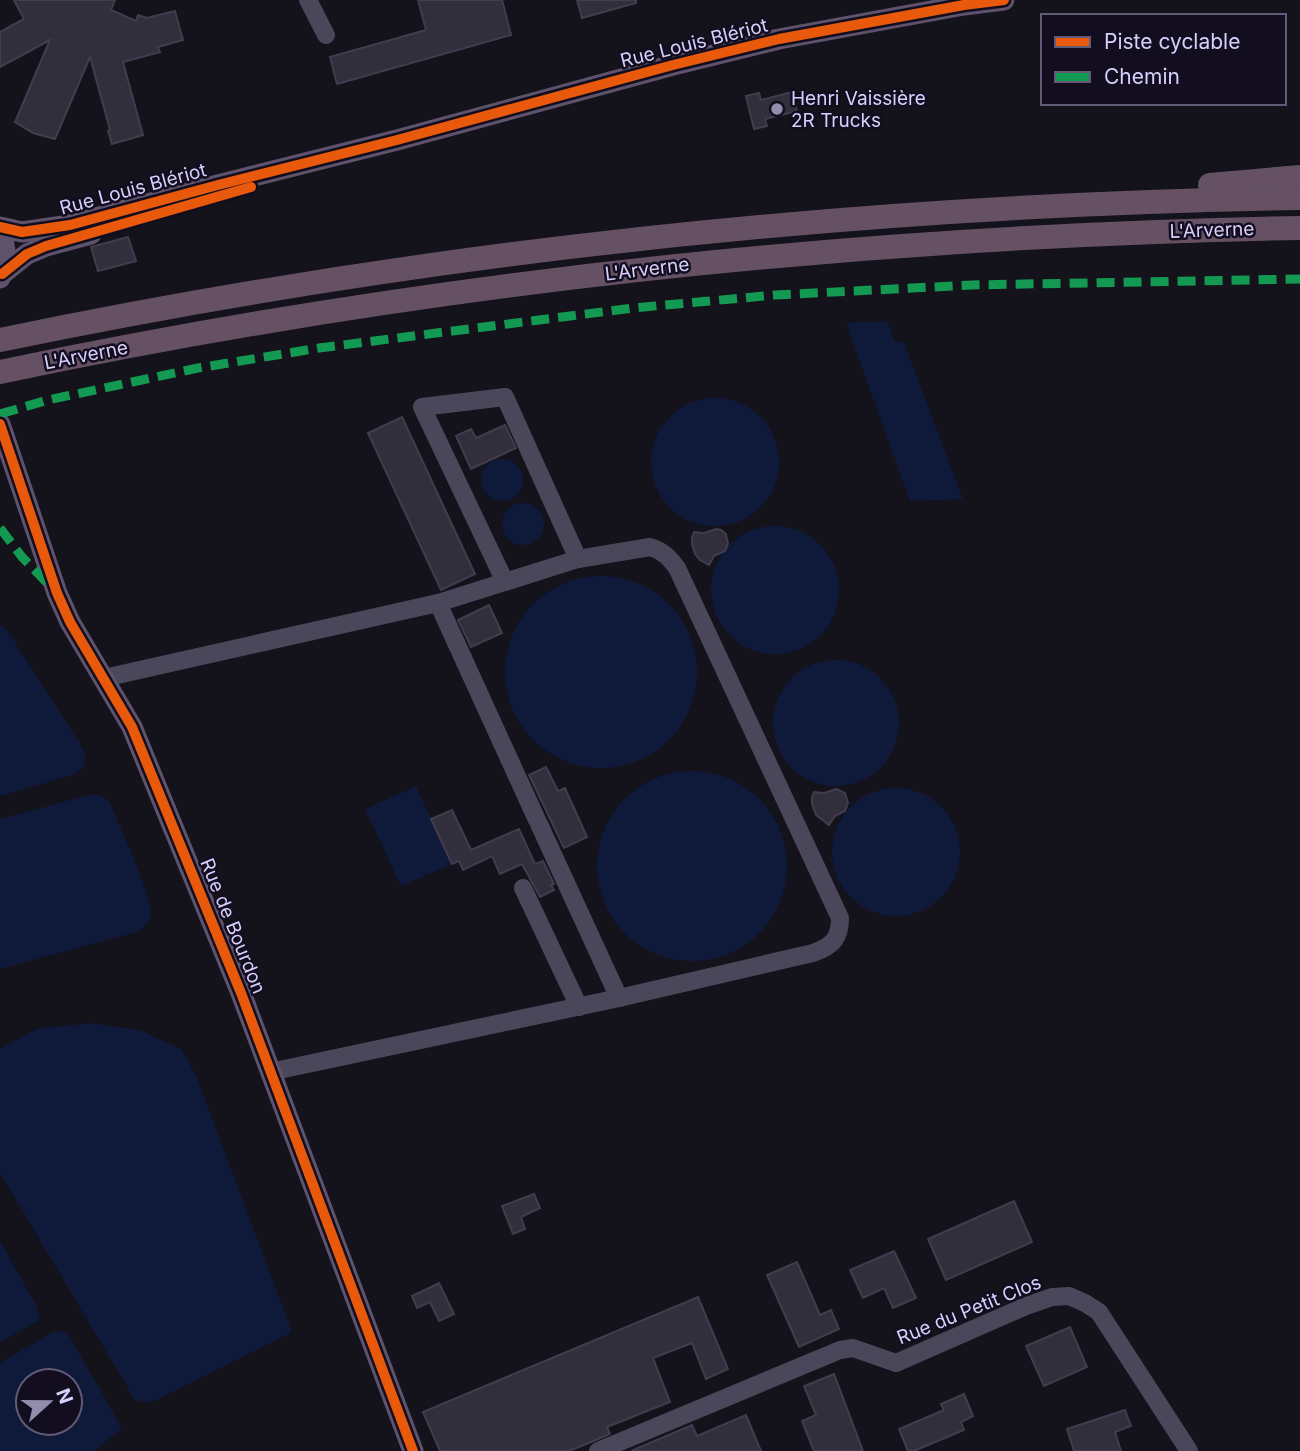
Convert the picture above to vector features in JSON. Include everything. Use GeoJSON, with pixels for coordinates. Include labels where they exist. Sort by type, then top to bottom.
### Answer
{"type":"FeatureCollection","features":[{"type":"Feature","properties":{"kind":"highway"},"geometry":{"type":"LineString","coordinates":[[1164,201],[1213,184],[1300,177]]}},
{"type":"Feature","properties":{"kind":"highway","name":"L'Arverne"},"geometry":{"type":"LineString","coordinates":[[8,339],[173,306],[464,260],[740,227],[968,209],[1300,198]]}},
{"type":"Feature","properties":{"kind":"highway","name":"L'Arverne"},"geometry":{"type":"LineString","coordinates":[[0,372],[304,315],[468,290],[664,267],[963,241],[1120,233],[1300,229]]}},
{"type":"Feature","properties":{"kind":"main road","name":"Rue Louis Blériot"},"geometry":{"type":"LineString","coordinates":[[0,229],[22,232],[70,225],[218,184],[397,140],[779,39],[1003,0]]}},
{"type":"Feature","properties":{"kind":"main road","name":"Rue Louis Blériot"},"geometry":{"type":"LineString","coordinates":[[1,276],[27,254],[46,246],[222,197],[397,140]]}},
{"type":"Feature","properties":{"kind":"main road"},"geometry":{"type":"LineString","coordinates":[[0,229],[4,241],[5,264],[1,276]]}},
{"type":"Feature","properties":{"kind":"main road","name":"Rue de Bourdon"},"geometry":{"type":"LineString","coordinates":[[0,424],[57,593],[70,622],[132,727],[241,993],[414,1451]]}},
{"type":"Feature","properties":{"kind":"street"},"geometry":{"type":"LineString","coordinates":[[308,0],[326,35]]}},
{"type":"Feature","properties":{"kind":"street"},"geometry":{"type":"LineString","coordinates":[[505,582],[422,407],[505,397],[578,559]]}},
{"type":"Feature","properties":{"kind":"street"},"geometry":{"type":"LineString","coordinates":[[104,678],[438,603],[578,559],[650,547],[660,550],[677,568],[839,918],[839,932],[832,943],[824,950],[813,953],[579,1007],[270,1072]]}},
{"type":"Feature","properties":{"kind":"street"},"geometry":{"type":"LineString","coordinates":[[438,603],[619,998]]}},
{"type":"Feature","properties":{"kind":"street"},"geometry":{"type":"LineString","coordinates":[[523,888],[579,1007]]}},
{"type":"Feature","properties":{"kind":"street","name":"Rue du Petit Clos"},"geometry":{"type":"LineString","coordinates":[[598,1451],[840,1350],[853,1348],[896,1363],[1026,1306],[1052,1297],[1069,1296],[1099,1312],[1189,1451]]}},
{"type":"Feature","properties":{"kind":"water"},"geometry":{"type":"Polygon","coordinates":[[[887,321],[895,342],[904,342],[963,499],[910,501],[846,323],[887,321]]]}},
{"type":"Feature","properties":{"kind":"water"},"geometry":{"type":"Polygon","coordinates":[[[715,398],[739,403],[760,417],[774,438],[779,462],[774,486],[760,507],[739,521],[715,526],[691,521],[670,507],[656,486],[651,462],[656,438],[670,417],[691,403],[715,398]]]}},
{"type":"Feature","properties":{"kind":"water"},"geometry":{"type":"Polygon","coordinates":[[[502,459],[517,465],[523,480],[517,495],[502,501],[487,495],[481,480],[487,465],[502,459]]]}},
{"type":"Feature","properties":{"kind":"water"},"geometry":{"type":"Polygon","coordinates":[[[523,503],[538,509],[544,524],[538,539],[523,545],[508,539],[502,524],[508,509],[523,503]]]}},
{"type":"Feature","properties":{"kind":"water"},"geometry":{"type":"Polygon","coordinates":[[[775,526],[799,531],[820,545],[834,566],[839,590],[834,614],[820,635],[799,649],[775,654],[751,649],[730,635],[716,614],[711,590],[716,566],[730,545],[751,531],[775,526]]]}},
{"type":"Feature","properties":{"kind":"water"},"geometry":{"type":"Polygon","coordinates":[[[601,576],[638,584],[669,604],[689,635],[697,672],[689,709],[669,740],[638,760],[601,768],[564,760],[533,740],[513,709],[505,672],[513,635],[533,604],[564,584],[601,576]]]}},
{"type":"Feature","properties":{"kind":"water"},"geometry":{"type":"Polygon","coordinates":[[[0,625],[9,633],[84,750],[86,764],[76,774],[0,796],[0,625]]]}},
{"type":"Feature","properties":{"kind":"water"},"geometry":{"type":"Polygon","coordinates":[[[836,660],[860,664],[881,678],[895,699],[899,723],[895,747],[881,768],[860,782],[836,786],[812,782],[791,768],[777,747],[773,723],[777,699],[791,678],[812,664],[836,660]]]}},
{"type":"Feature","properties":{"kind":"water"},"geometry":{"type":"Polygon","coordinates":[[[692,771],[728,779],[745,787],[759,799],[771,813],[779,830],[787,866],[779,902],[771,919],[759,933],[745,945],[728,953],[692,961],[656,953],[639,945],[625,933],[613,919],[605,902],[597,866],[605,830],[613,813],[625,799],[639,787],[656,779],[692,771]]]}},
{"type":"Feature","properties":{"kind":"water"},"geometry":{"type":"Polygon","coordinates":[[[416,786],[452,864],[401,886],[365,809],[416,786]]]}},
{"type":"Feature","properties":{"kind":"water"},"geometry":{"type":"Polygon","coordinates":[[[896,788],[920,793],[941,807],[955,828],[960,852],[955,876],[941,897],[920,911],[896,916],[872,911],[851,897],[837,876],[832,852],[837,828],[851,807],[872,793],[896,788]]]}},
{"type":"Feature","properties":{"kind":"water"},"geometry":{"type":"Polygon","coordinates":[[[89,795],[100,795],[109,801],[146,892],[151,913],[149,921],[140,931],[0,969],[0,819],[89,795]]]}},
{"type":"Feature","properties":{"kind":"water"},"geometry":{"type":"Polygon","coordinates":[[[90,1023],[140,1030],[181,1049],[197,1078],[292,1332],[150,1403],[135,1400],[0,1173],[0,1049],[37,1029],[90,1023]]]}},
{"type":"Feature","properties":{"kind":"water"},"geometry":{"type":"Polygon","coordinates":[[[0,1241],[37,1307],[40,1320],[0,1342],[0,1241]]]}},
{"type":"Feature","properties":{"kind":"water"},"geometry":{"type":"Polygon","coordinates":[[[63,1331],[70,1337],[122,1428],[94,1451],[0,1451],[0,1363],[53,1332],[63,1331]]]}},
{"type":"Feature","properties":{"kind":"building"},"geometry":{"type":"Polygon","coordinates":[[[14,0],[115,0],[111,10],[136,21],[138,15],[147,18],[175,11],[183,40],[158,47],[160,52],[123,62],[143,135],[112,144],[90,57],[55,139],[33,133],[15,122],[50,40],[0,67],[0,32],[24,19],[14,0]]]}},
{"type":"Feature","properties":{"kind":"building"},"geometry":{"type":"Polygon","coordinates":[[[418,0],[502,0],[511,35],[337,84],[330,57],[426,30],[418,0]]]}},
{"type":"Feature","properties":{"kind":"building"},"geometry":{"type":"Polygon","coordinates":[[[577,0],[636,0],[636,3],[582,18],[577,0]]]}},
{"type":"Feature","properties":{"kind":"building","name":"Henri Vaissière 2R Trucks"},"geometry":{"type":"Polygon","coordinates":[[[792,92],[797,111],[765,119],[767,126],[754,129],[746,96],[759,93],[761,100],[792,92]]]}},
{"type":"Feature","properties":{"kind":"building"},"geometry":{"type":"Polygon","coordinates":[[[128,237],[136,261],[98,271],[91,247],[128,237]]]}},
{"type":"Feature","properties":{"kind":"building"},"geometry":{"type":"Polygon","coordinates":[[[402,417],[475,574],[441,590],[368,433],[402,417]]]}},
{"type":"Feature","properties":{"kind":"building"},"geometry":{"type":"Polygon","coordinates":[[[505,425],[516,448],[471,469],[456,436],[471,429],[476,438],[505,425]]]}},
{"type":"Feature","properties":{"kind":"building"},"geometry":{"type":"Polygon","coordinates":[[[716,529],[726,534],[728,544],[725,551],[714,556],[709,565],[695,554],[692,538],[694,532],[704,533],[716,529]]]}},
{"type":"Feature","properties":{"kind":"building"},"geometry":{"type":"Polygon","coordinates":[[[489,605],[502,633],[471,647],[458,620],[489,605]]]}},
{"type":"Feature","properties":{"kind":"building"},"geometry":{"type":"Polygon","coordinates":[[[546,767],[558,791],[565,788],[587,837],[564,848],[529,775],[546,767]]]}},
{"type":"Feature","properties":{"kind":"building"},"geometry":{"type":"Polygon","coordinates":[[[836,789],[845,793],[848,803],[845,811],[835,816],[829,825],[816,815],[812,798],[814,792],[824,793],[836,789]]]}},
{"type":"Feature","properties":{"kind":"building"},"geometry":{"type":"Polygon","coordinates":[[[452,810],[471,850],[519,829],[535,864],[543,861],[554,884],[551,885],[554,890],[540,897],[522,864],[500,874],[492,856],[463,870],[459,861],[452,864],[431,819],[452,810]]]}},
{"type":"Feature","properties":{"kind":"building"},"geometry":{"type":"Polygon","coordinates":[[[534,1194],[540,1208],[521,1217],[525,1229],[513,1234],[502,1206],[534,1194]]]}},
{"type":"Feature","properties":{"kind":"building"},"geometry":{"type":"Polygon","coordinates":[[[1014,1201],[1032,1242],[946,1280],[928,1239],[1014,1201]]]}},
{"type":"Feature","properties":{"kind":"building"},"geometry":{"type":"Polygon","coordinates":[[[894,1251],[916,1298],[893,1308],[884,1288],[863,1298],[850,1270],[894,1251]]]}},
{"type":"Feature","properties":{"kind":"building"},"geometry":{"type":"Polygon","coordinates":[[[797,1262],[820,1315],[831,1310],[839,1329],[799,1347],[767,1275],[797,1262]]]}},
{"type":"Feature","properties":{"kind":"building"},"geometry":{"type":"Polygon","coordinates":[[[439,1283],[454,1314],[439,1321],[430,1302],[417,1308],[412,1296],[439,1283]]]}},
{"type":"Feature","properties":{"kind":"building"},"geometry":{"type":"Polygon","coordinates":[[[698,1297],[728,1369],[706,1379],[692,1343],[653,1358],[670,1402],[607,1427],[610,1434],[569,1451],[440,1451],[423,1412],[698,1297]]]}},
{"type":"Feature","properties":{"kind":"building"},"geometry":{"type":"Polygon","coordinates":[[[1070,1327],[1087,1367],[1044,1386],[1026,1346],[1070,1327]]]}},
{"type":"Feature","properties":{"kind":"building"},"geometry":{"type":"Polygon","coordinates":[[[834,1374],[863,1451],[814,1451],[802,1421],[816,1415],[804,1386],[834,1374]]]}},
{"type":"Feature","properties":{"kind":"building"},"geometry":{"type":"Polygon","coordinates":[[[964,1394],[973,1416],[961,1422],[964,1430],[914,1451],[908,1451],[899,1429],[944,1410],[941,1404],[964,1394]]]}},
{"type":"Feature","properties":{"kind":"building"},"geometry":{"type":"Polygon","coordinates":[[[1125,1410],[1131,1426],[1115,1432],[1121,1451],[1074,1451],[1067,1429],[1125,1410]]]}},
{"type":"Feature","properties":{"kind":"building"},"geometry":{"type":"Polygon","coordinates":[[[746,1415],[761,1451],[631,1451],[692,1425],[697,1436],[746,1415]]]}},
{"type":"Feature","properties":{"kind":"marked path"},"geometry":{"type":"LineString","coordinates":[[0,414],[48,400],[198,368],[319,348],[633,308],[775,295],[972,285],[1300,279]]}},
{"type":"Feature","properties":{"kind":"marked path"},"geometry":{"type":"LineString","coordinates":[[0,528],[22,557],[52,588]]}},
{"type":"Feature","properties":{"kind":"cycle path"},"geometry":{"type":"LineString","coordinates":[[0,227],[22,232],[70,225],[779,39],[1004,0]]}},
{"type":"Feature","properties":{"kind":"cycle path"},"geometry":{"type":"LineString","coordinates":[[2,274],[27,254],[46,246],[251,187]]}},
{"type":"Feature","properties":{"kind":"cycle path"},"geometry":{"type":"LineString","coordinates":[[0,424],[57,593],[70,622],[132,727],[241,993],[413,1451]]}},
{"type":"Feature","properties":{"kind":"place","name":"Henri Vaissière 2R Trucks"},"geometry":{"type":"Point","coordinates":[777,109]}}]}
